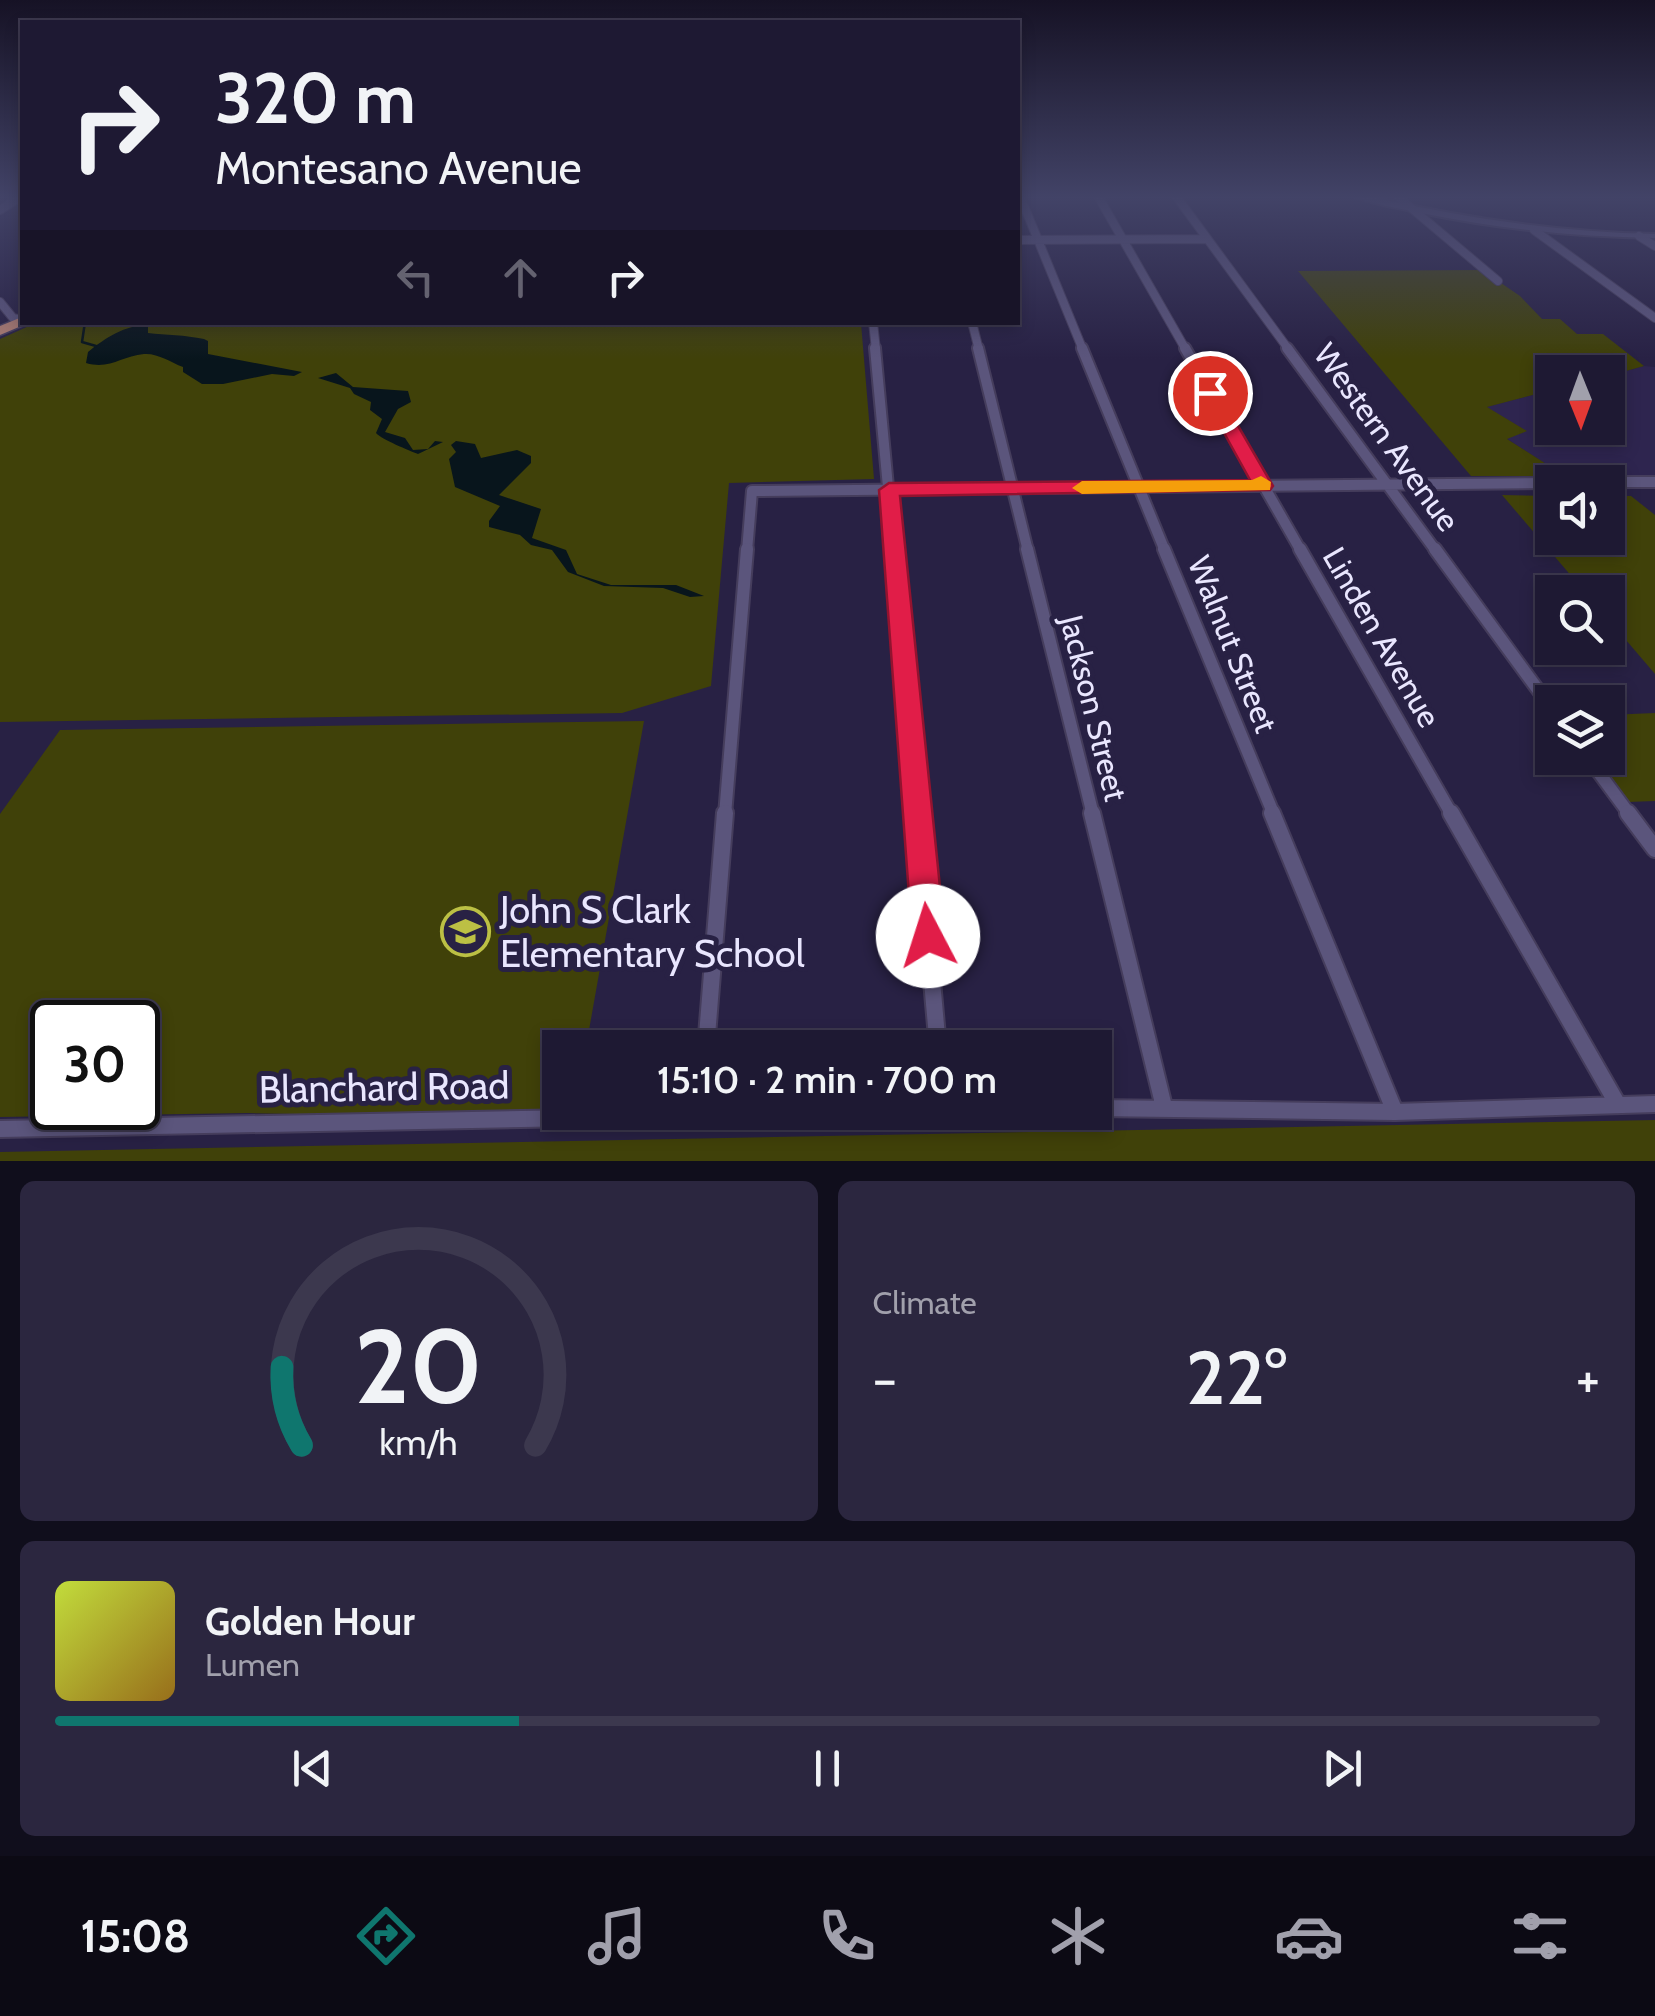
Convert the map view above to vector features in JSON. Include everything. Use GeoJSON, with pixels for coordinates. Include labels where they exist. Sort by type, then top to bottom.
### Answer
{"type":"FeatureCollection","features":[{"type":"Feature","properties":{"kind":"street","name":"Walnut Street"},"geometry":{"type":"LineString","coordinates":[[1042,250],[1395,1112]]}},
{"type":"Feature","properties":{"kind":"street","name":"Linden Avenue"},"geometry":{"type":"LineString","coordinates":[[1128,250],[1618,1105]]}},
{"type":"Feature","properties":{"kind":"street","name":"Western Avenue"},"geometry":{"type":"LineString","coordinates":[[1216,250],[1535,686]]}},
{"type":"Feature","properties":{"kind":"street"},"geometry":{"type":"LineString","coordinates":[[1461,250],[1498,282]]}},
{"type":"Feature","properties":{"kind":"street"},"geometry":{"type":"LineString","coordinates":[[1562,250],[1655,318]]}},
{"type":"Feature","properties":{"kind":"street"},"geometry":{"type":"LineString","coordinates":[[0,302],[12,318],[20,320]]}},
{"type":"Feature","properties":{"kind":"street"},"geometry":{"type":"LineString","coordinates":[[874,325],[936,1030]]}},
{"type":"Feature","properties":{"kind":"street","name":"Jackson Street"},"geometry":{"type":"LineString","coordinates":[[973,325],[1164,1107]]}},
{"type":"Feature","properties":{"kind":"street"},"geometry":{"type":"LineString","coordinates":[[1625,482],[1655,482]]}},
{"type":"Feature","properties":{"kind":"street"},"geometry":{"type":"LineString","coordinates":[[707,1030],[752,492],[1535,483]]}},
{"type":"Feature","properties":{"kind":"street"},"geometry":{"type":"LineString","coordinates":[[1601,775],[1655,849]]}},
{"type":"Feature","properties":{"kind":"street"},"geometry":{"type":"LineString","coordinates":[[1112,1108],[1395,1112],[1655,1104]]}},
{"type":"Feature","properties":{"kind":"street","name":"Blanchard Road"},"geometry":{"type":"LineString","coordinates":[[0,1129],[542,1117]]}},
{"type":"Feature","properties":{"kind":"shaded area"},"geometry":{"type":"Polygon","coordinates":[[[1482,270],[1520,296],[1542,319],[1560,319],[1577,334],[1603,334],[1644,366],[1625,371],[1625,355],[1535,355],[1535,394],[1487,407],[1527,431],[1507,439],[1548,465],[1535,465],[1535,476],[1471,476],[1298,271],[1482,270]]]}},
{"type":"Feature","properties":{"kind":"shaded area"},"geometry":{"type":"Polygon","coordinates":[[[31,325],[861,325],[874,479],[729,483],[711,686],[622,713],[0,722],[0,339],[31,325]]]}},
{"type":"Feature","properties":{"kind":"shaded area"},"geometry":{"type":"Polygon","coordinates":[[[148,325],[148,333],[204,339],[208,341],[208,354],[302,372],[294,376],[272,374],[202,384],[183,372],[183,367],[154,355],[136,355],[102,365],[86,363],[88,352],[108,337],[148,325]]]}},
{"type":"Feature","properties":{"kind":"shaded area"},"geometry":{"type":"Polygon","coordinates":[[[1655,367],[1655,486],[1625,485],[1625,465],[1547,465],[1506,438],[1526,431],[1486,407],[1535,394],[1535,445],[1625,445],[1625,371],[1655,367]]]}},
{"type":"Feature","properties":{"kind":"shaded area"},"geometry":{"type":"Polygon","coordinates":[[[336,373],[353,387],[408,391],[411,402],[398,409],[385,432],[405,438],[413,450],[428,449],[435,441],[443,442],[418,454],[379,436],[376,433],[382,419],[370,410],[371,402],[350,388],[318,378],[336,373]]]}},
{"type":"Feature","properties":{"kind":"shaded area"},"geometry":{"type":"Polygon","coordinates":[[[456,441],[475,444],[481,458],[517,450],[531,456],[531,463],[499,495],[541,509],[532,538],[566,550],[577,574],[611,585],[676,585],[704,596],[690,597],[663,588],[604,586],[568,572],[552,550],[531,545],[520,535],[489,527],[500,506],[455,487],[449,459],[456,452],[451,445],[456,441]]]}},
{"type":"Feature","properties":{"kind":"shaded area"},"geometry":{"type":"Polygon","coordinates":[[[1502,495],[1535,496],[1535,534],[1502,495]]]}},
{"type":"Feature","properties":{"kind":"shaded area"},"geometry":{"type":"Polygon","coordinates":[[[1625,496],[1631,496],[1655,515],[1655,674],[1625,639],[1625,575],[1570,575],[1553,555],[1625,555],[1625,496]]]}},
{"type":"Feature","properties":{"kind":"shaded area"},"geometry":{"type":"Polygon","coordinates":[[[1655,713],[1655,801],[1628,802],[1607,775],[1625,775],[1625,714],[1655,713]]]}},
{"type":"Feature","properties":{"kind":"shaded area"},"geometry":{"type":"Polygon","coordinates":[[[644,721],[589,1030],[542,1030],[542,1118],[160,1114],[160,1000],[30,1000],[30,1117],[0,1117],[0,814],[60,730],[644,721]]]}},
{"type":"Feature","properties":{"kind":"shaded area"},"geometry":{"type":"Polygon","coordinates":[[[1655,1120],[1655,1161],[0,1161],[0,1152],[1655,1120]]]}},
{"type":"Feature","properties":{"kind":"waterway"},"geometry":{"type":"LineString","coordinates":[[85,325],[82,342],[96,346]]}},
{"type":"Feature","properties":{"kind":"slow traffic"},"geometry":{"type":"LineString","coordinates":[[1082,488],[1263,486],[1261,482]]}},
{"type":"Feature","properties":{"kind":"place","name":"John S Clark Elementary School"},"geometry":{"type":"Point","coordinates":[465,931]}},
{"type":"Feature","properties":{"kind":"route"},"geometry":{"type":"LineString","coordinates":[[928,936],[889,490],[1263,486],[1210,393]]}}]}
